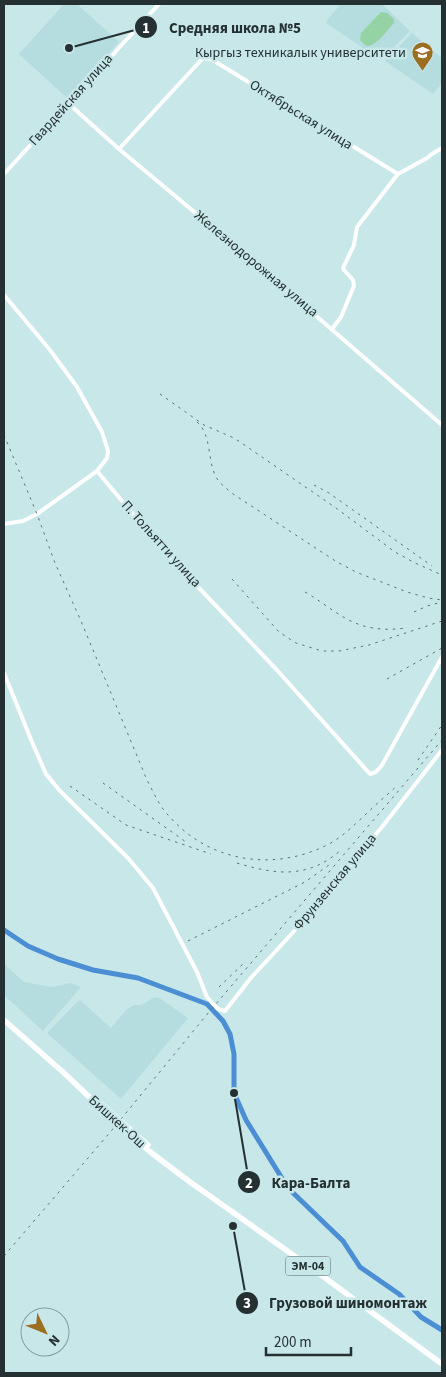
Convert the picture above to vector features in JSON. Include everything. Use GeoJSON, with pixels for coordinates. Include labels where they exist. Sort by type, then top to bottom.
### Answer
{"type":"FeatureCollection","features":[{"type":"Feature","properties":{"kind":"highway","name":"Бишкек-Ош"},"geometry":{"type":"LineString","coordinates":[[4,1020],[119,1119],[173,1169],[442,1364]]}},
{"type":"Feature","properties":{"kind":"street","name":"Гвардейская улица"},"geometry":{"type":"LineString","coordinates":[[4,174],[159,4]]}},
{"type":"Feature","properties":{"kind":"street","name":"Октябрьская улица"},"geometry":{"type":"LineString","coordinates":[[119,149],[203,58],[211,59],[398,174]]}},
{"type":"Feature","properties":{"kind":"street","name":"Железнодорожная улица"},"geometry":{"type":"LineString","coordinates":[[69,104],[119,149],[248,256],[442,424]]}},
{"type":"Feature","properties":{"kind":"street"},"geometry":{"type":"LineString","coordinates":[[332,329],[341,318],[354,286],[353,280],[344,270],[343,265],[354,245],[357,227],[398,174],[442,148]]}},
{"type":"Feature","properties":{"kind":"street"},"geometry":{"type":"LineString","coordinates":[[4,295],[50,350],[77,387],[102,432],[108,451],[107,458],[97,471],[37,514],[23,521],[4,524]]}},
{"type":"Feature","properties":{"kind":"street","name":"П. Тольятти улица"},"geometry":{"type":"LineString","coordinates":[[97,471],[162,549],[276,669],[370,774],[376,772],[382,765],[442,657]]}},
{"type":"Feature","properties":{"kind":"street","name":"Фрунзенская улица"},"geometry":{"type":"LineString","coordinates":[[4,673],[46,774],[60,791],[128,858],[153,888],[207,997],[218,1009],[225,1011],[250,979],[297,928],[382,827],[442,750]]}},
{"type":"Feature","properties":{"kind":"shaded area"},"geometry":{"type":"Polygon","coordinates":[[[64,4],[77,4],[119,42],[68,99],[19,54],[64,4]]]}},
{"type":"Feature","properties":{"kind":"shaded area"},"geometry":{"type":"Polygon","coordinates":[[[341,4],[382,4],[410,31],[381,60],[326,23],[341,4]]]}},
{"type":"Feature","properties":{"kind":"shaded area","name":"Кыргыз техникалык университети"},"geometry":{"type":"Polygon","coordinates":[[[412,33],[442,58],[442,83],[433,94],[385,61],[412,33]]]}},
{"type":"Feature","properties":{"kind":"shaded area"},"geometry":{"type":"Polygon","coordinates":[[[4,964],[24,982],[52,987],[70,983],[81,987],[43,1031],[4,995],[4,964]]]}},
{"type":"Feature","properties":{"kind":"shaded area"},"geometry":{"type":"Polygon","coordinates":[[[158,997],[188,1018],[121,1099],[47,1033],[80,1000],[111,1028],[127,1009],[158,997]]]}},
{"type":"Feature","properties":{"kind":"green space"},"geometry":{"type":"Polygon","coordinates":[[[381,12],[387,13],[394,19],[394,23],[378,41],[367,46],[360,40],[361,33],[381,12]]]}},
{"type":"Feature","properties":{"kind":"waterway"},"geometry":{"type":"LineString","coordinates":[[4,930],[28,946],[58,959],[93,970],[138,978],[207,1004],[223,1021],[230,1034],[234,1054],[234,1093],[246,1120],[288,1188],[343,1241],[360,1267],[399,1294],[421,1317],[442,1330]]}},
{"type":"Feature","properties":{"kind":"railway"},"geometry":{"type":"LineString","coordinates":[[160,394],[204,425],[243,444],[336,508],[395,552],[442,575]]}},
{"type":"Feature","properties":{"kind":"railway"},"geometry":{"type":"LineString","coordinates":[[197,422],[205,434],[216,477],[233,494],[337,562],[356,572],[407,592],[442,600]]}},
{"type":"Feature","properties":{"kind":"railway"},"geometry":{"type":"LineString","coordinates":[[4,435],[55,563],[147,780],[162,808],[185,831],[202,843],[221,852],[241,858],[283,859],[304,854],[336,840],[398,785]]}},
{"type":"Feature","properties":{"kind":"railway"},"geometry":{"type":"LineString","coordinates":[[314,485],[329,493],[432,566]]}},
{"type":"Feature","properties":{"kind":"railway"},"geometry":{"type":"LineString","coordinates":[[232,579],[279,632],[296,643],[322,651],[339,651],[369,645],[442,621]]}},
{"type":"Feature","properties":{"kind":"railway"},"geometry":{"type":"LineString","coordinates":[[305,592],[359,625],[382,629],[406,628]]}},
{"type":"Feature","properties":{"kind":"railway"},"geometry":{"type":"LineString","coordinates":[[414,612],[442,602]]}},
{"type":"Feature","properties":{"kind":"railway"},"geometry":{"type":"LineString","coordinates":[[387,679],[442,648]]}},
{"type":"Feature","properties":{"kind":"railway"},"geometry":{"type":"LineString","coordinates":[[418,760],[442,725]]}},
{"type":"Feature","properties":{"kind":"railway"},"geometry":{"type":"LineString","coordinates":[[4,1256],[112,1130],[209,1012],[442,740]]}},
{"type":"Feature","properties":{"kind":"railway"},"geometry":{"type":"LineString","coordinates":[[103,783],[186,842]]}},
{"type":"Feature","properties":{"kind":"railway"},"geometry":{"type":"LineString","coordinates":[[70,786],[126,825],[211,854]]}},
{"type":"Feature","properties":{"kind":"railway"},"geometry":{"type":"LineString","coordinates":[[237,863],[265,870],[292,872],[317,866],[330,859],[342,849]]}},
{"type":"Feature","properties":{"kind":"railway"},"geometry":{"type":"LineString","coordinates":[[188,941],[305,882],[329,865]]}},
{"type":"Feature","properties":{"kind":"railway"},"geometry":{"type":"LineString","coordinates":[[219,987],[244,963]]}},
{"type":"Feature","properties":{"kind":"place","name":"Средняя школа №5"},"geometry":{"type":"Point","coordinates":[69,48]}},
{"type":"Feature","properties":{"kind":"place","name":"Кыргыз техникалык университети"},"geometry":{"type":"Point","coordinates":[422,72]}},
{"type":"Feature","properties":{"kind":"place","name":"Кара-Балта"},"geometry":{"type":"Point","coordinates":[234,1093]}},
{"type":"Feature","properties":{"kind":"place","name":"Грузовой шиномонтаж"},"geometry":{"type":"Point","coordinates":[233,1226]}}]}
